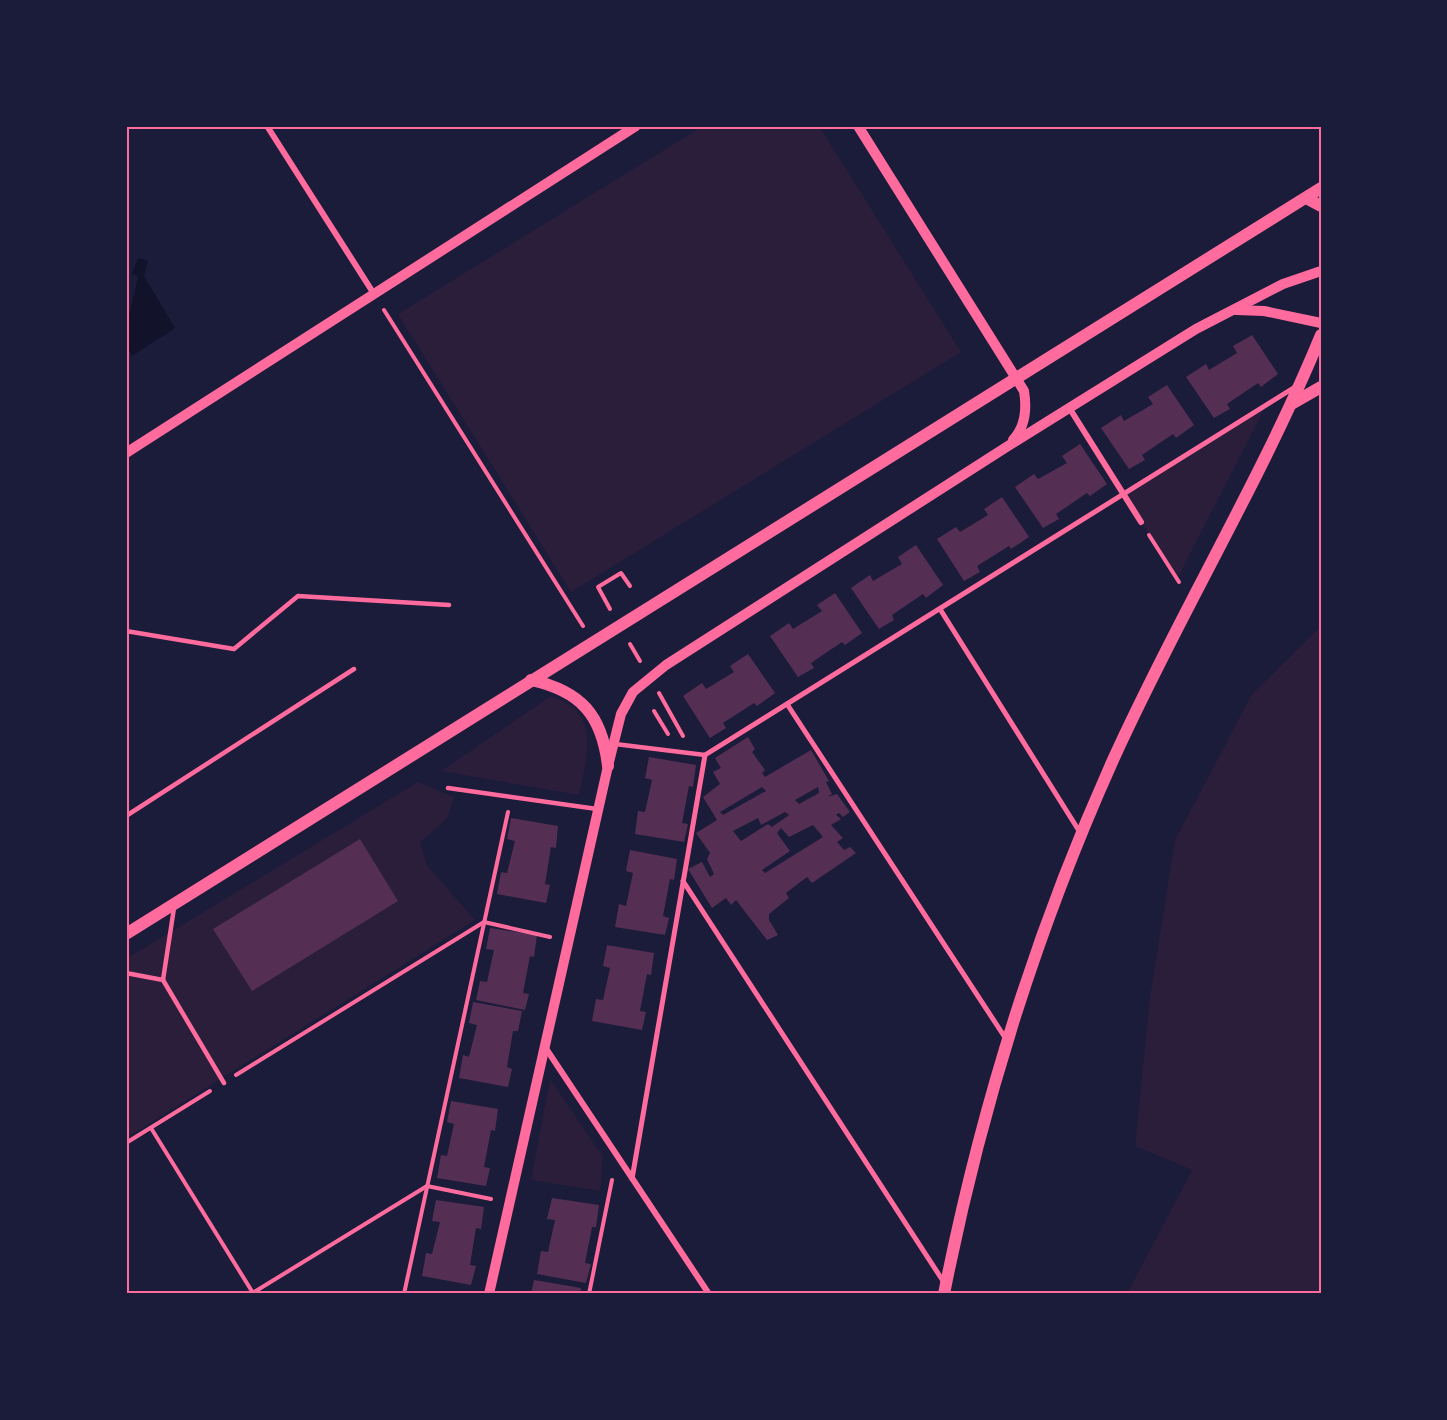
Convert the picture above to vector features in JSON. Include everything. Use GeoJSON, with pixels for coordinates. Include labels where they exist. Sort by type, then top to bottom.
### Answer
{"type":"FeatureCollection","features":[{"type":"Feature","properties":{"kind":"main road"},"geometry":{"type":"LineString","coordinates":[[126,934],[1321,188]]}},
{"type":"Feature","properties":{"kind":"main road"},"geometry":{"type":"LineString","coordinates":[[1306,198],[1321,206]]}},
{"type":"Feature","properties":{"kind":"main road"},"geometry":{"type":"LineString","coordinates":[[945,1290],[970,1179],[1008,1043],[1041,940],[1113,759],[1293,403],[1321,335]]}},
{"type":"Feature","properties":{"kind":"main road"},"geometry":{"type":"LineString","coordinates":[[1293,403],[1321,387]]}},
{"type":"Feature","properties":{"kind":"main road"},"geometry":{"type":"LineString","coordinates":[[531,681],[556,686],[578,699],[594,717],[605,740],[608,766]]}},
{"type":"Feature","properties":{"kind":"street"},"geometry":{"type":"LineString","coordinates":[[267,126],[374,294]]}},
{"type":"Feature","properties":{"kind":"street"},"geometry":{"type":"LineString","coordinates":[[126,453],[636,126]]}},
{"type":"Feature","properties":{"kind":"street"},"geometry":{"type":"LineString","coordinates":[[858,126],[1024,391],[1026,406],[1024,421],[1018,435],[1008,446]]}},
{"type":"Feature","properties":{"kind":"street"},"geometry":{"type":"LineString","coordinates":[[489,1294],[608,766],[621,714],[633,692],[666,665],[1008,446],[1196,329],[1283,284],[1321,271]]}},
{"type":"Feature","properties":{"kind":"street"},"geometry":{"type":"LineString","coordinates":[[1233,310],[1264,310],[1321,323]]}},
{"type":"Feature","properties":{"kind":"street"},"geometry":{"type":"LineString","coordinates":[[632,1179],[705,755],[1301,383]]}},
{"type":"Feature","properties":{"kind":"street"},"geometry":{"type":"LineString","coordinates":[[1070,409],[1141,522]]}},
{"type":"Feature","properties":{"kind":"street"},"geometry":{"type":"LineString","coordinates":[[940,609],[1082,836]]}},
{"type":"Feature","properties":{"kind":"street"},"geometry":{"type":"LineString","coordinates":[[787,704],[1008,1043]]}},
{"type":"Feature","properties":{"kind":"street"},"geometry":{"type":"LineString","coordinates":[[683,881],[945,1290]]}},
{"type":"Feature","properties":{"kind":"street"},"geometry":{"type":"LineString","coordinates":[[546,1047],[709,1294]]}},
{"type":"Feature","properties":{"kind":"lane"},"geometry":{"type":"LineString","coordinates":[[126,631],[234,649],[298,596],[449,605]]}},
{"type":"Feature","properties":{"kind":"lane"},"geometry":{"type":"LineString","coordinates":[[126,816],[354,669]]}},
{"type":"Feature","properties":{"kind":"lane"},"geometry":{"type":"LineString","coordinates":[[614,744],[705,755]]}},
{"type":"Feature","properties":{"kind":"lane"},"geometry":{"type":"LineString","coordinates":[[448,788],[600,809]]}},
{"type":"Feature","properties":{"kind":"lane"},"geometry":{"type":"LineString","coordinates":[[174,903],[163,980],[224,1083]]}},
{"type":"Feature","properties":{"kind":"lane"},"geometry":{"type":"LineString","coordinates":[[126,973],[163,980]]}},
{"type":"Feature","properties":{"kind":"path"},"geometry":{"type":"LineString","coordinates":[[374,294],[593,641]]}},
{"type":"Feature","properties":{"kind":"path"},"geometry":{"type":"LineString","coordinates":[[1141,522],[1192,602]]}},
{"type":"Feature","properties":{"kind":"path"},"geometry":{"type":"LineString","coordinates":[[598,587],[621,573],[630,586]]}},
{"type":"Feature","properties":{"kind":"path"},"geometry":{"type":"LineString","coordinates":[[404,1294],[510,797]]}},
{"type":"Feature","properties":{"kind":"path"},"geometry":{"type":"LineString","coordinates":[[126,1143],[484,922],[569,942]]}},
{"type":"Feature","properties":{"kind":"path"},"geometry":{"type":"LineString","coordinates":[[151,1128],[252,1293],[427,1186],[510,1203]]}},
{"type":"Feature","properties":{"kind":"path"},"geometry":{"type":"LineString","coordinates":[[589,1294],[617,1156]]}},
{"type":"Feature","properties":{"kind":"shaded area"},"geometry":{"type":"Polygon","coordinates":[[[703,126],[819,126],[961,352],[571,592],[398,314],[703,126]]]}},
{"type":"Feature","properties":{"kind":"shaded area"},"geometry":{"type":"Polygon","coordinates":[[[138,258],[148,261],[144,276],[175,328],[132,356],[128,347],[127,327],[138,276],[132,274],[138,258]]]}},
{"type":"Feature","properties":{"kind":"shaded area"},"geometry":{"type":"Polygon","coordinates":[[[1267,404],[1177,579],[1124,494],[1267,404]]]}},
{"type":"Feature","properties":{"kind":"shaded area"},"geometry":{"type":"Polygon","coordinates":[[[1321,626],[1321,1294],[1127,1294],[1192,1170],[1135,1146],[1150,997],[1175,840],[1252,694],[1321,626]]]}},
{"type":"Feature","properties":{"kind":"shaded area"},"geometry":{"type":"Polygon","coordinates":[[[551,696],[567,703],[578,713],[584,724],[587,750],[579,795],[441,771],[551,696]]]}},
{"type":"Feature","properties":{"kind":"shaded area"},"geometry":{"type":"Polygon","coordinates":[[[418,782],[454,797],[447,819],[420,842],[427,865],[475,920],[126,1138],[126,959],[418,782]]]}},
{"type":"Feature","properties":{"kind":"shaded area"},"geometry":{"type":"Polygon","coordinates":[[[550,1079],[603,1157],[600,1191],[531,1180],[550,1079]]]}},
{"type":"Feature","properties":{"kind":"building"},"geometry":{"type":"Polygon","coordinates":[[[1252,335],[1278,374],[1261,387],[1258,383],[1227,404],[1230,409],[1214,418],[1186,377],[1206,364],[1209,370],[1237,353],[1233,346],[1252,335]]]}},
{"type":"Feature","properties":{"kind":"building"},"geometry":{"type":"Polygon","coordinates":[[[1167,385],[1194,425],[1176,438],[1173,434],[1142,455],[1145,460],[1129,469],[1101,428],[1121,415],[1124,421],[1153,404],[1148,397],[1167,385]]]}},
{"type":"Feature","properties":{"kind":"building"},"geometry":{"type":"Polygon","coordinates":[[[1080,444],[1107,484],[1090,496],[1087,493],[1056,514],[1059,519],[1043,528],[1015,487],[1034,474],[1038,479],[1067,463],[1062,456],[1080,444]]]}},
{"type":"Feature","properties":{"kind":"building"},"geometry":{"type":"Polygon","coordinates":[[[1002,497],[1029,537],[1011,549],[1009,546],[977,566],[980,572],[964,581],[937,539],[956,527],[960,532],[988,515],[984,509],[1002,497]]]}},
{"type":"Feature","properties":{"kind":"building"},"geometry":{"type":"Polygon","coordinates":[[[916,545],[943,585],[926,598],[923,594],[892,615],[894,620],[879,629],[851,588],[870,575],[873,581],[902,564],[898,557],[916,545]]]}},
{"type":"Feature","properties":{"kind":"building"},"geometry":{"type":"Polygon","coordinates":[[[835,593],[862,633],[845,645],[842,642],[811,663],[814,668],[798,677],[770,636],[789,623],[793,629],[822,611],[817,605],[835,593]]]}},
{"type":"Feature","properties":{"kind":"building"},"geometry":{"type":"Polygon","coordinates":[[[748,654],[775,693],[757,706],[754,703],[723,723],[726,728],[710,738],[683,696],[702,683],[706,689],[734,672],[730,666],[748,654]]]}},
{"type":"Feature","properties":{"kind":"building"},"geometry":{"type":"Polygon","coordinates":[[[748,737],[755,749],[752,752],[765,770],[762,773],[765,777],[811,750],[829,781],[826,782],[832,794],[828,797],[837,794],[850,812],[843,817],[839,813],[836,815],[841,819],[831,825],[843,838],[837,842],[844,850],[850,847],[856,853],[812,883],[807,877],[786,893],[789,898],[769,914],[769,920],[778,935],[767,940],[736,900],[731,905],[726,898],[712,908],[688,869],[702,862],[710,877],[714,874],[707,859],[710,853],[696,833],[717,820],[703,797],[720,784],[713,772],[721,768],[715,758],[748,737]],[[762,787],[720,812],[723,815],[766,791],[762,787]],[[818,787],[795,800],[799,804],[819,793],[818,787]],[[785,812],[761,825],[758,818],[733,831],[741,841],[768,824],[772,827],[789,815],[785,812]],[[813,825],[789,837],[781,828],[777,833],[790,851],[762,870],[765,873],[823,837],[813,825]]]}},
{"type":"Feature","properties":{"kind":"building"},"geometry":{"type":"Polygon","coordinates":[[[649,757],[696,765],[693,787],[689,786],[682,823],[688,824],[684,842],[635,834],[638,811],[645,812],[652,780],[645,778],[649,757]]]}},
{"type":"Feature","properties":{"kind":"building"},"geometry":{"type":"Polygon","coordinates":[[[511,818],[558,826],[556,848],[551,847],[545,884],[550,885],[546,903],[497,894],[501,872],[507,873],[515,841],[507,839],[511,818]]]}},
{"type":"Feature","properties":{"kind":"building"},"geometry":{"type":"Polygon","coordinates":[[[360,839],[398,901],[252,991],[213,929],[360,839]]]}},
{"type":"Feature","properties":{"kind":"building"},"geometry":{"type":"Polygon","coordinates":[[[630,850],[677,859],[674,880],[670,879],[663,916],[669,918],[665,935],[615,927],[619,904],[626,906],[633,873],[626,871],[630,850]]]}},
{"type":"Feature","properties":{"kind":"building"},"geometry":{"type":"Polygon","coordinates":[[[490,928],[537,935],[534,957],[530,956],[523,993],[529,994],[525,1010],[476,1000],[480,981],[487,982],[494,950],[486,949],[490,928]]]}},
{"type":"Feature","properties":{"kind":"building"},"geometry":{"type":"Polygon","coordinates":[[[607,945],[654,953],[651,975],[647,974],[640,1011],[646,1012],[642,1030],[592,1021],[596,999],[603,1000],[610,968],[603,966],[607,945]]]}},
{"type":"Feature","properties":{"kind":"building"},"geometry":{"type":"Polygon","coordinates":[[[473,1002],[522,1011],[518,1031],[513,1031],[507,1067],[512,1069],[508,1087],[459,1078],[463,1055],[469,1057],[477,1025],[469,1023],[473,1002]]]}},
{"type":"Feature","properties":{"kind":"building"},"geometry":{"type":"Polygon","coordinates":[[[451,1101],[498,1109],[495,1131],[491,1130],[484,1167],[490,1168],[486,1186],[437,1178],[441,1155],[447,1156],[454,1124],[447,1122],[451,1101]]]}},
{"type":"Feature","properties":{"kind":"building"},"geometry":{"type":"Polygon","coordinates":[[[552,1198],[599,1205],[596,1227],[592,1227],[585,1263],[591,1264],[586,1283],[537,1274],[541,1251],[548,1252],[555,1220],[547,1219],[552,1198]]]}},
{"type":"Feature","properties":{"kind":"building"},"geometry":{"type":"Polygon","coordinates":[[[436,1200],[484,1207],[481,1229],[476,1228],[470,1265],[476,1266],[471,1285],[422,1276],[426,1253],[432,1254],[440,1222],[432,1221],[436,1200]]]}},
{"type":"Feature","properties":{"kind":"building"},"geometry":{"type":"Polygon","coordinates":[[[534,1280],[581,1288],[580,1294],[531,1294],[534,1280]]]}}]}
